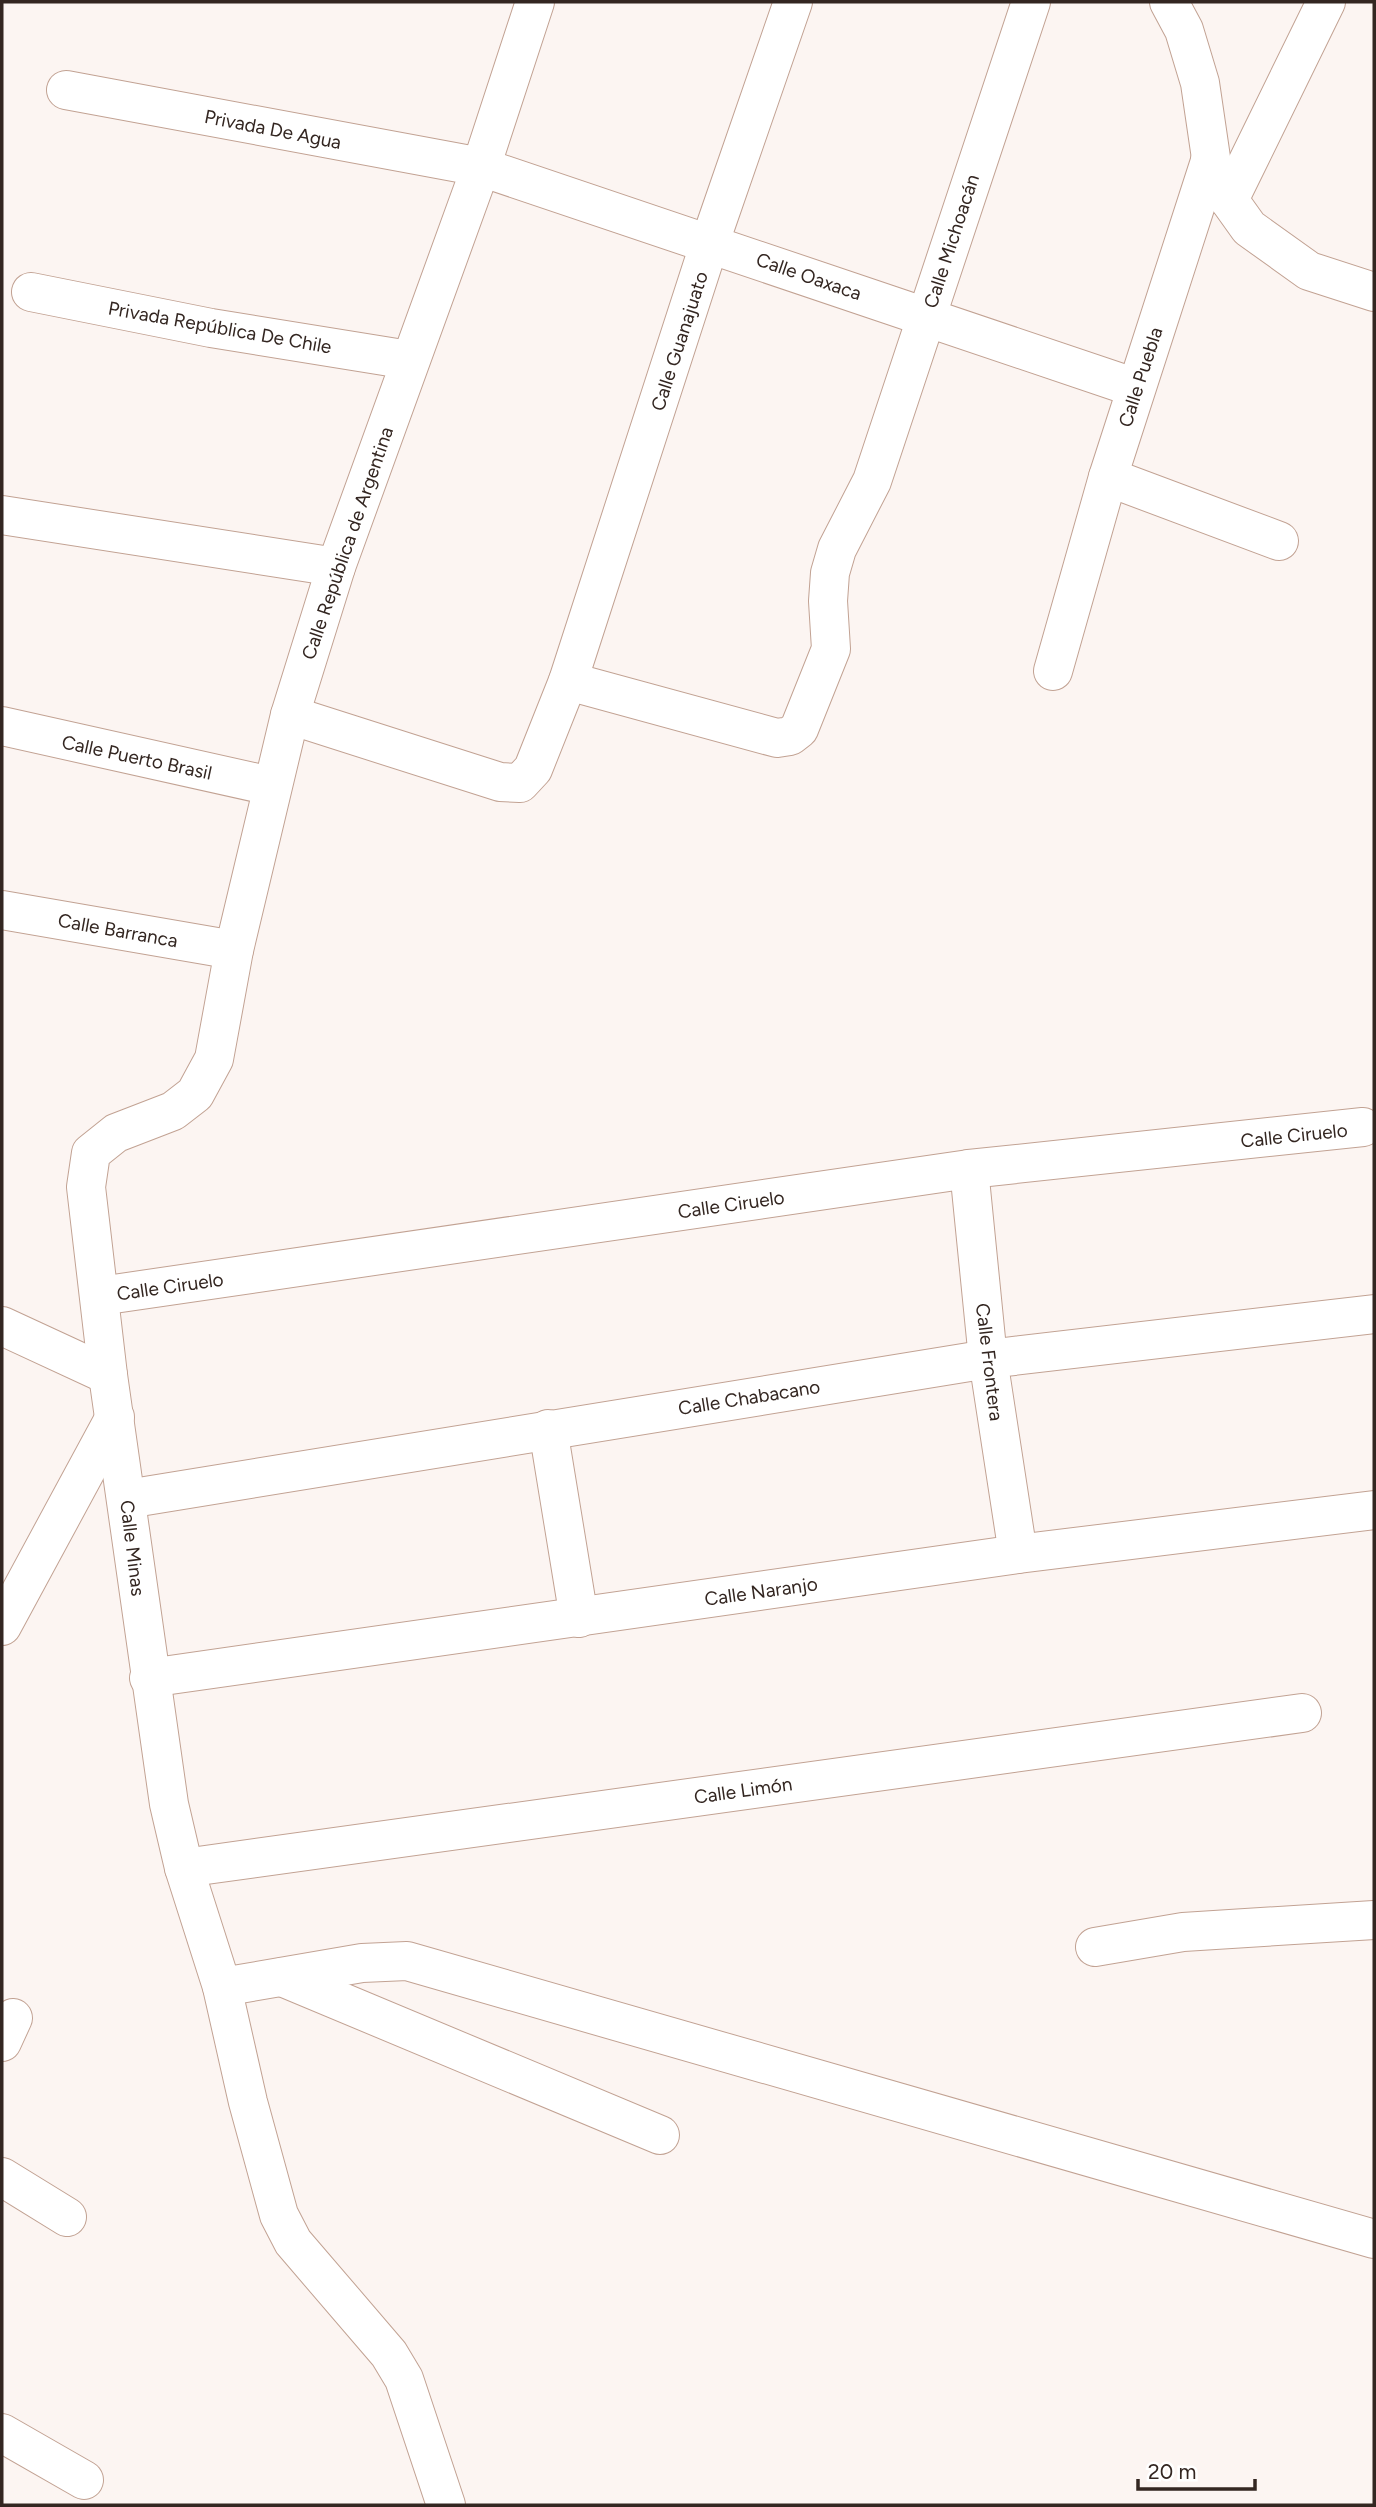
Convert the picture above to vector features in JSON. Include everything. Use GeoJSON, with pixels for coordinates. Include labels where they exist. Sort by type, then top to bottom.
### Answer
{"type":"FeatureCollection","features":[{"type":"Feature","properties":{"kind":"street","name":"Calle República de Argentina"},"geometry":{"type":"LineString","coordinates":[[91,1153],[116,1133],[173,1111],[195,1094],[214,1059],[234,950],[290,715],[336,567],[481,167],[535,2]]}},
{"type":"Feature","properties":{"kind":"street","name":"Calle Guanajuato"},"geometry":{"type":"LineString","coordinates":[[290,715],[500,782],[520,783],[533,769],[568,681],[710,242],[793,2]]}},
{"type":"Feature","properties":{"kind":"street","name":"Calle Michoacán"},"geometry":{"type":"LineString","coordinates":[[568,681],[777,738],[790,736],[799,729],[826,663],[832,636],[828,601],[830,573],[837,549],[872,481],[1031,2]]}},
{"type":"Feature","properties":{"kind":"street","name":"Calle Puebla"},"geometry":{"type":"LineString","coordinates":[[1053,671],[1108,477],[1210,160],[1200,83],[1184,30],[1169,2]]}},
{"type":"Feature","properties":{"kind":"street"},"geometry":{"type":"LineString","coordinates":[[1229,200],[1326,2]]}},
{"type":"Feature","properties":{"kind":"street","name":"Privada De Agua"},"geometry":{"type":"LineString","coordinates":[[66,90],[481,167]]}},
{"type":"Feature","properties":{"kind":"street"},"geometry":{"type":"LineString","coordinates":[[1210,160],[1229,200],[1249,228],[1309,271],[1374,292]]}},
{"type":"Feature","properties":{"kind":"street","name":"Calle Oaxaca"},"geometry":{"type":"LineString","coordinates":[[481,167],[710,242],[1136,388]]}},
{"type":"Feature","properties":{"kind":"street","name":"Privada República De Chile"},"geometry":{"type":"LineString","coordinates":[[30,292],[211,328],[410,360]]}},
{"type":"Feature","properties":{"kind":"street"},"geometry":{"type":"LineString","coordinates":[[1108,477],[1279,541]]}},
{"type":"Feature","properties":{"kind":"street"},"geometry":{"type":"LineString","coordinates":[[2,515],[336,567]]}},
{"type":"Feature","properties":{"kind":"street","name":"Calle Puerto Brasil"},"geometry":{"type":"LineString","coordinates":[[2,726],[271,786]]}},
{"type":"Feature","properties":{"kind":"street","name":"Calle Barranca"},"geometry":{"type":"LineString","coordinates":[[2,910],[234,950]]}},
{"type":"Feature","properties":{"kind":"street","name":"Calle Ciruelo"},"geometry":{"type":"LineString","coordinates":[[100,1296],[969,1169],[1363,1127]]}},
{"type":"Feature","properties":{"kind":"street","name":"Calle Minas"},"geometry":{"type":"LineString","coordinates":[[91,1153],[86,1187],[108,1376],[127,1499],[149,1678],[169,1804],[184,1868],[222,1987],[248,2102],[279,2215],[293,2242],[389,2354],[404,2379],[446,2505]]}},
{"type":"Feature","properties":{"kind":"street","name":"Calle Frontera"},"geometry":{"type":"LineString","coordinates":[[969,1169],[988,1359],[1018,1554]]}},
{"type":"Feature","properties":{"kind":"street","name":"Calle Chabacano"},"geometry":{"type":"LineString","coordinates":[[127,1499],[988,1359],[1374,1314]]}},
{"type":"Feature","properties":{"kind":"street"},"geometry":{"type":"LineString","coordinates":[[2,1326],[108,1376]]}},
{"type":"Feature","properties":{"kind":"street"},"geometry":{"type":"LineString","coordinates":[[2,1626],[115,1417]]}},
{"type":"Feature","properties":{"kind":"street"},"geometry":{"type":"LineString","coordinates":[[548,1429],[579,1618]]}},
{"type":"Feature","properties":{"kind":"street","name":"Calle Naranjo"},"geometry":{"type":"LineString","coordinates":[[149,1678],[1018,1554],[1374,1510]]}},
{"type":"Feature","properties":{"kind":"street","name":"Calle Limón"},"geometry":{"type":"LineString","coordinates":[[184,1868],[1302,1713]]}},
{"type":"Feature","properties":{"kind":"street"},"geometry":{"type":"LineString","coordinates":[[1095,1947],[1183,1932],[1374,1920]]}},
{"type":"Feature","properties":{"kind":"street"},"geometry":{"type":"LineString","coordinates":[[222,1987],[362,1963],[407,1961],[1374,2239]]}},
{"type":"Feature","properties":{"kind":"street"},"geometry":{"type":"LineString","coordinates":[[282,1977],[660,2134]]}},
{"type":"Feature","properties":{"kind":"street"},"geometry":{"type":"LineString","coordinates":[[2,2177],[67,2217]]}},
{"type":"Feature","properties":{"kind":"street"},"geometry":{"type":"LineString","coordinates":[[2,2434],[84,2480]]}}]}
